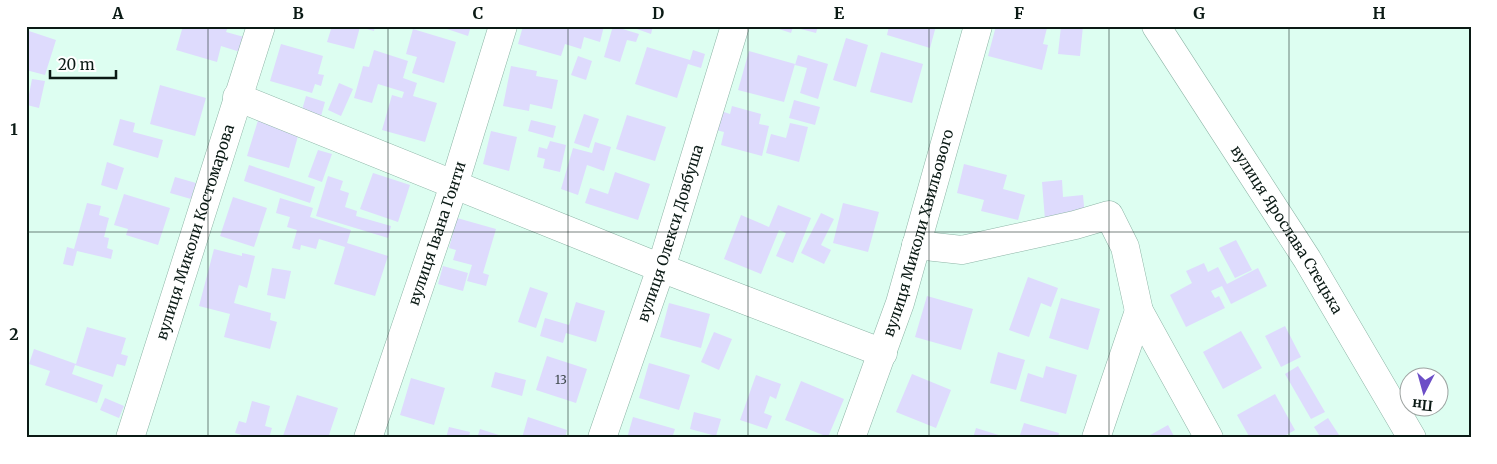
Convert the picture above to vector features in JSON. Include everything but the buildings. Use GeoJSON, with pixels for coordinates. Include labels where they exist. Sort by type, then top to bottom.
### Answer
{"type":"FeatureCollection","features":[{"type":"Feature","properties":{"kind":"street","name":"вулиця Миколи Костомарова"},"geometry":{"type":"LineString","coordinates":[[130,438],[261,26]]}},
{"type":"Feature","properties":{"kind":"street","name":"вулиця Івана Гонти"},"geometry":{"type":"LineString","coordinates":[[368,438],[454,185],[503,26]]}},
{"type":"Feature","properties":{"kind":"street","name":"вулиця Олекси Довбуша"},"geometry":{"type":"LineString","coordinates":[[602,438],[661,268],[735,26]]}},
{"type":"Feature","properties":{"kind":"street","name":"вулиця Миколи Хвильового"},"geometry":{"type":"LineString","coordinates":[[851,438],[900,303],[978,26]]}},
{"type":"Feature","properties":{"kind":"street","name":"вулиця Ярослава Стецька"},"geometry":{"type":"LineString","coordinates":[[1156,26],[1307,259],[1412,438]]}},
{"type":"Feature","properties":{"kind":"street"},"geometry":{"type":"LineString","coordinates":[[237,97],[661,268],[883,353]]}},
{"type":"Feature","properties":{"kind":"street"},"geometry":{"type":"LineString","coordinates":[[916,245],[962,250],[1075,225],[1109,215],[1125,247],[1139,311],[1210,438]]}},
{"type":"Feature","properties":{"kind":"street"},"geometry":{"type":"LineString","coordinates":[[1096,438],[1139,311]]}}]}
